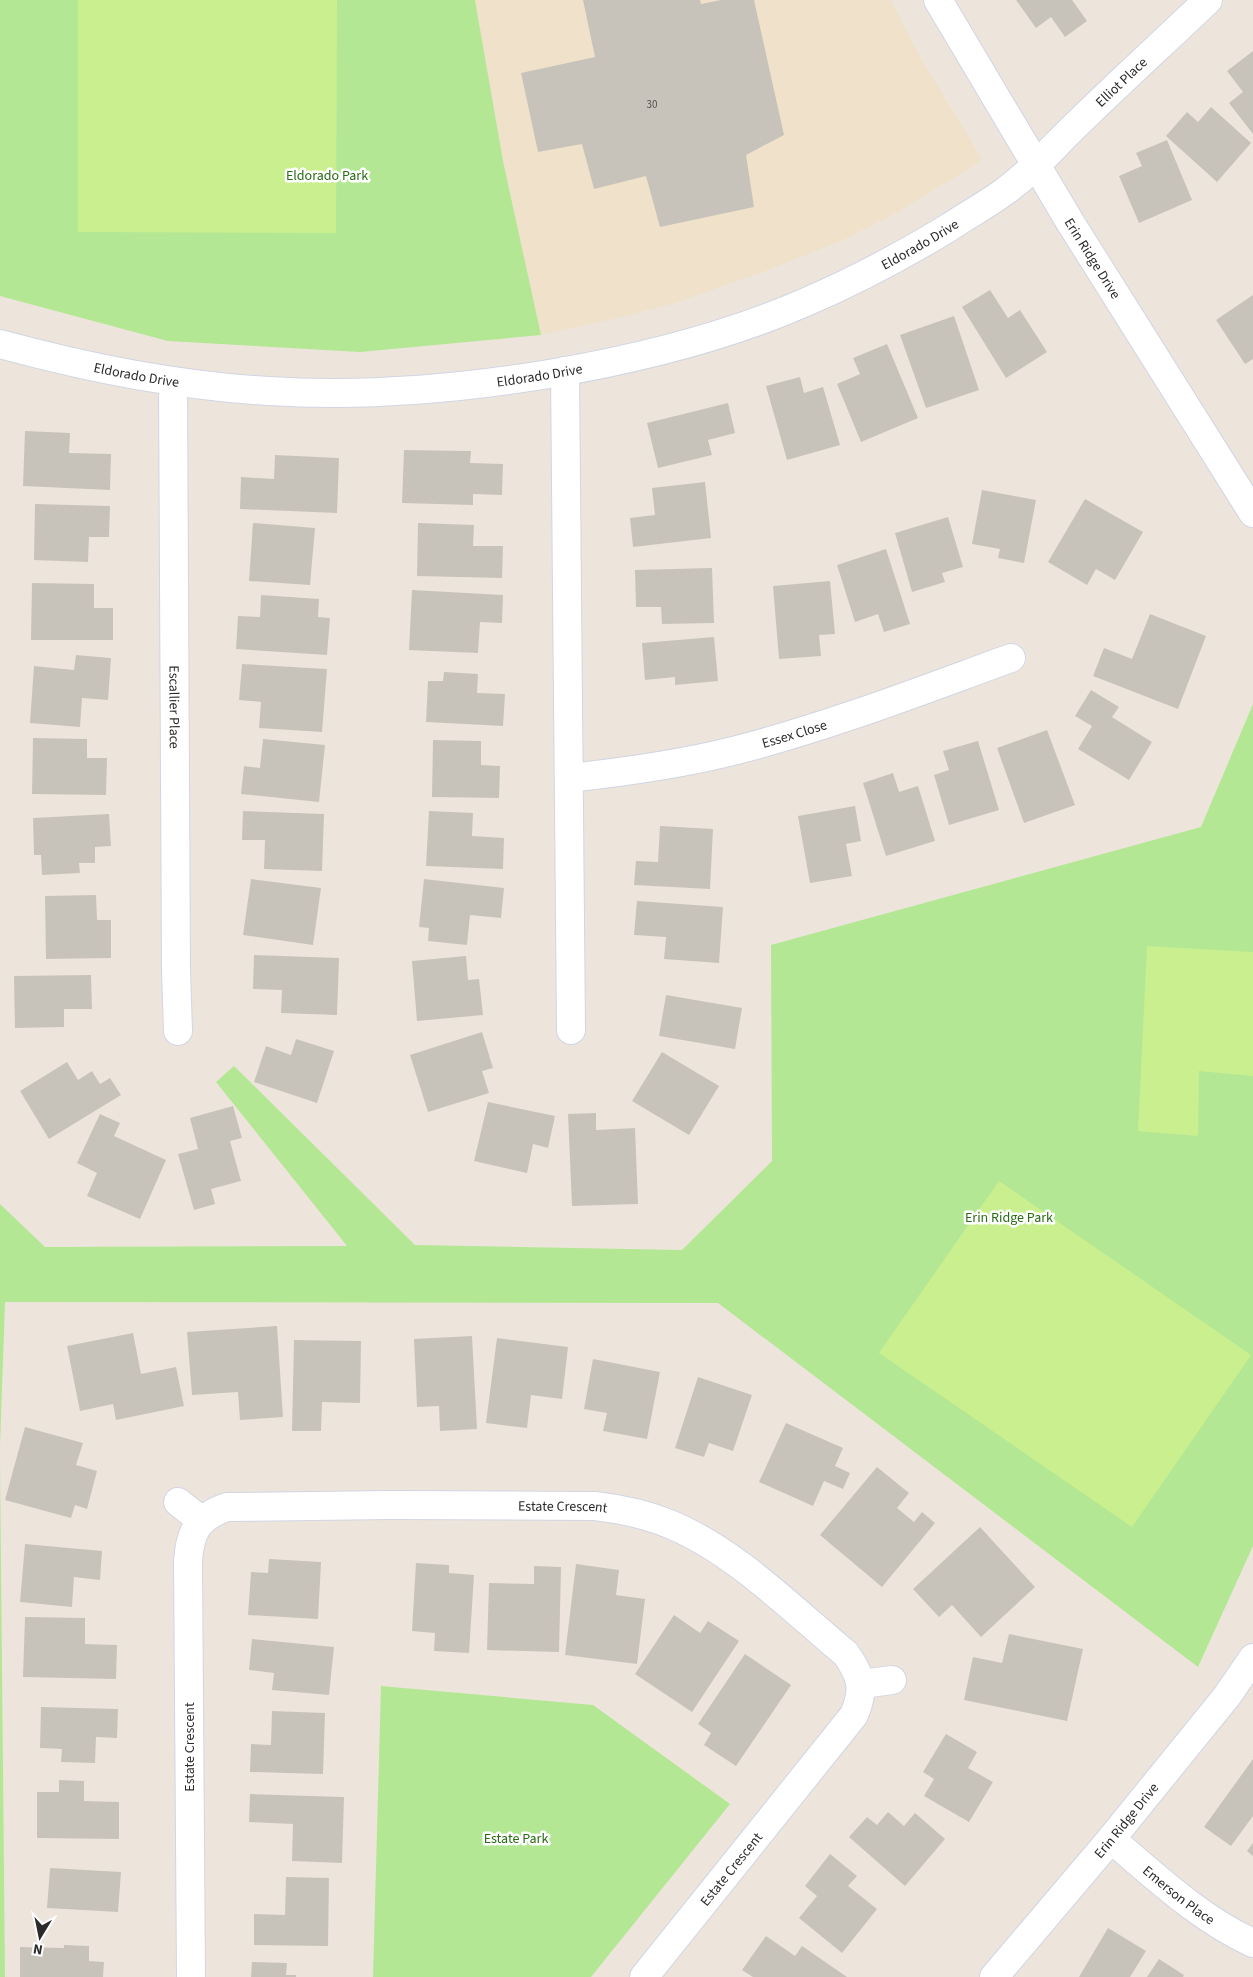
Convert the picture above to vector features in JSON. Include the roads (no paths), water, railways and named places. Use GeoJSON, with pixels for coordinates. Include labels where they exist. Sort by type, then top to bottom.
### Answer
{"type":"FeatureCollection","features":[{"type":"Feature","properties":{"kind":"street","name":"Erin Ridge Drive"},"geometry":{"type":"LineString","coordinates":[[938,0],[1037,166],[1249,497]]}},
{"type":"Feature","properties":{"kind":"street","name":"Elliot Place"},"geometry":{"type":"LineString","coordinates":[[1037,166],[1077,124],[1208,0]]}},
{"type":"Feature","properties":{"kind":"street","name":"Eldorado Drive"},"geometry":{"type":"LineString","coordinates":[[0,344],[83,366],[173,382],[269,391],[375,392],[448,388],[513,380],[666,351],[803,304],[863,276],[921,244],[1001,195],[1037,166]]}},
{"type":"Feature","properties":{"kind":"street"},"geometry":{"type":"LineString","coordinates":[[565,371],[571,1030]]}},
{"type":"Feature","properties":{"kind":"street","name":"Escallier Place"},"geometry":{"type":"LineString","coordinates":[[173,382],[176,970],[178,1031]]}},
{"type":"Feature","properties":{"kind":"street","name":"Essex Close"},"geometry":{"type":"LineString","coordinates":[[569,778],[628,771],[737,750],[845,718],[1010,658]]}},
{"type":"Feature","properties":{"kind":"street"},"geometry":{"type":"LineString","coordinates":[[178,1502],[202,1521]]}},
{"type":"Feature","properties":{"kind":"street","name":"Estate Crescent"},"geometry":{"type":"LineString","coordinates":[[191,1977],[188,1561],[191,1539],[202,1521],[215,1511],[227,1507],[244,1506],[572,1505],[618,1509],[671,1524],[730,1557],[846,1654],[854,1665],[862,1684],[859,1704],[854,1715],[644,1977]]}},
{"type":"Feature","properties":{"kind":"street","name":"Erin Ridge Drive"},"geometry":{"type":"LineString","coordinates":[[994,1977],[1111,1839],[1227,1696],[1253,1658]]}},
{"type":"Feature","properties":{"kind":"street"},"geometry":{"type":"LineString","coordinates":[[862,1684],[892,1680]]}},
{"type":"Feature","properties":{"kind":"street","name":"Emerson Place"},"geometry":{"type":"LineString","coordinates":[[1111,1839],[1188,1903],[1216,1923],[1253,1943]]}},
{"type":"Feature","properties":{"kind":"park label","name":"Eldorado Park"},"geometry":{"type":"Point","coordinates":[327,175]}},
{"type":"Feature","properties":{"kind":"park label","name":"Erin Ridge Park"},"geometry":{"type":"Point","coordinates":[1009,1217]}},
{"type":"Feature","properties":{"kind":"park label","name":"Estate Park"},"geometry":{"type":"Point","coordinates":[516,1838]}}]}
